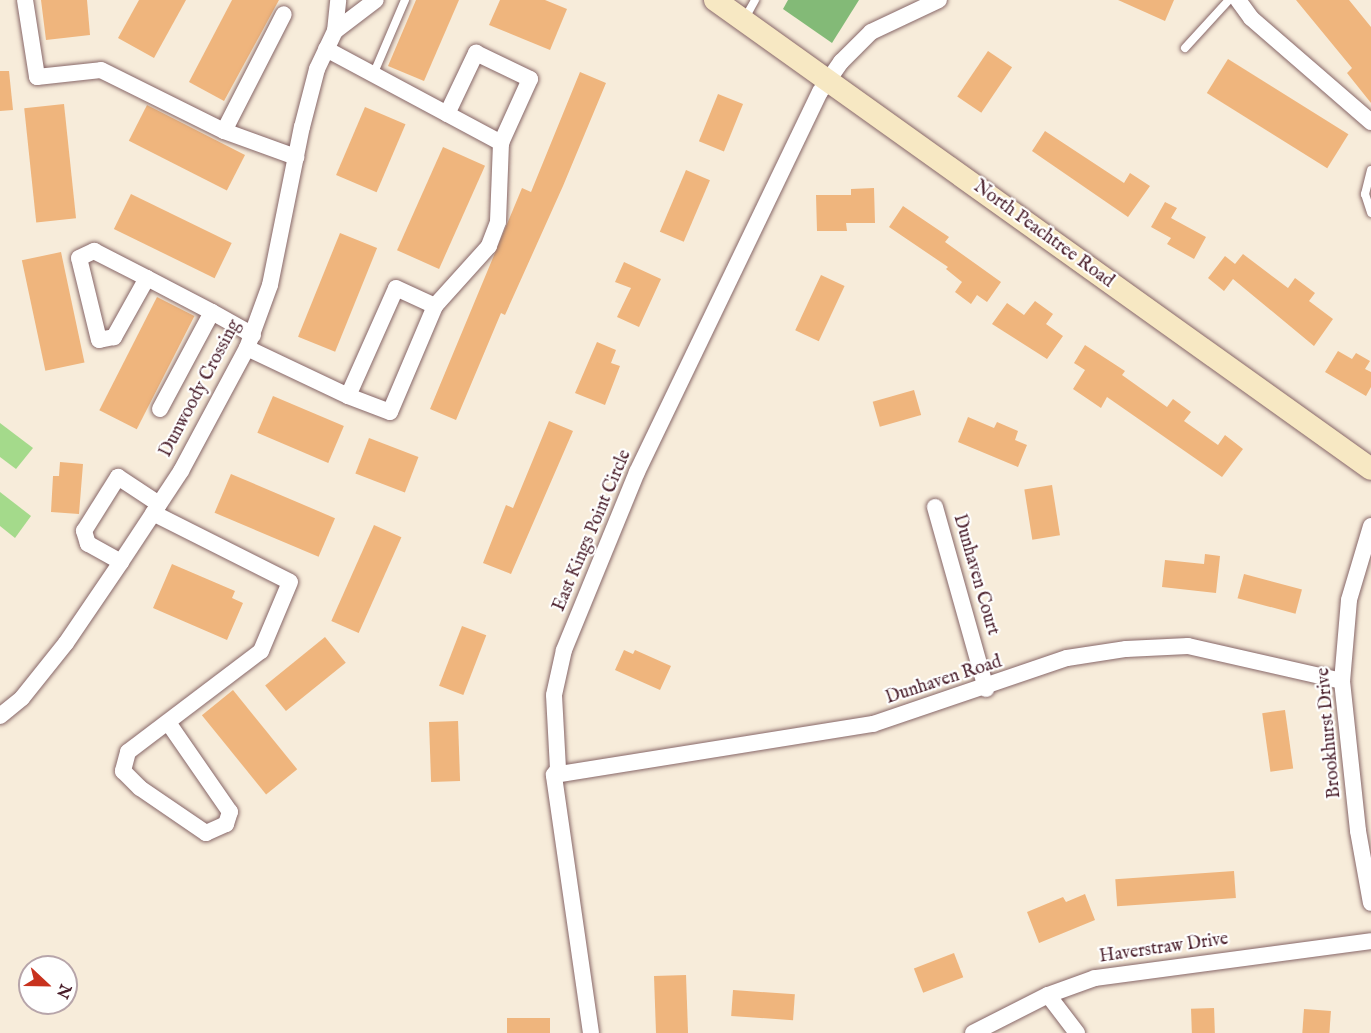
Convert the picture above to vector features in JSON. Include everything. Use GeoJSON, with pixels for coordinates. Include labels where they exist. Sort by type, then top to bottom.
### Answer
{"type":"FeatureCollection","features":[{"type":"Feature","properties":{"kind":"street"},"geometry":{"type":"LineString","coordinates":[[25,0],[37,77],[101,70],[224,131],[296,157]]}},
{"type":"Feature","properties":{"kind":"street","name":"Dunwoody Crossing"},"geometry":{"type":"LineString","coordinates":[[335,31],[338,0]]}},
{"type":"Feature","properties":{"kind":"street","name":"Dunwoody Crossing"},"geometry":{"type":"LineString","coordinates":[[0,716],[22,698],[66,643],[121,562],[156,509],[250,341],[272,276],[296,157],[317,69],[335,31],[357,8],[376,0]]}},
{"type":"Feature","properties":{"kind":"street","name":"North Peachtree Road"},"geometry":{"type":"LineString","coordinates":[[716,0],[1371,469]]}},
{"type":"Feature","properties":{"kind":"street","name":"East Kings Point Circle"},"geometry":{"type":"LineString","coordinates":[[591,1033],[554,775],[558,769],[554,695],[564,650],[637,472],[828,78],[871,32],[939,0]]}},
{"type":"Feature","properties":{"kind":"street"},"geometry":{"type":"LineString","coordinates":[[1238,0],[1251,18],[1371,122]]}},
{"type":"Feature","properties":{"kind":"street"},"geometry":{"type":"LineString","coordinates":[[224,131],[284,14]]}},
{"type":"Feature","properties":{"kind":"street"},"geometry":{"type":"LineString","coordinates":[[326,50],[501,143]]}},
{"type":"Feature","properties":{"kind":"street"},"geometry":{"type":"LineString","coordinates":[[147,278],[114,337],[99,340],[79,258],[94,251],[147,278],[212,312],[250,341],[348,396],[390,412],[435,306],[489,246],[498,222],[501,143],[530,79],[476,53],[447,114]]}},
{"type":"Feature","properties":{"kind":"street"},"geometry":{"type":"LineString","coordinates":[[348,396],[396,288],[435,306]]}},
{"type":"Feature","properties":{"kind":"street"},"geometry":{"type":"LineString","coordinates":[[160,409],[212,312]]}},
{"type":"Feature","properties":{"kind":"street"},"geometry":{"type":"LineString","coordinates":[[121,562],[88,544],[84,531],[118,477],[156,509],[290,582],[261,651],[169,724],[139,741],[128,752],[123,771],[140,788],[206,833],[226,824],[230,812],[169,724]]}},
{"type":"Feature","properties":{"kind":"street","name":"Dunhaven Court"},"geometry":{"type":"LineString","coordinates":[[935,507],[986,689]]}},
{"type":"Feature","properties":{"kind":"street","name":"Brookhurst Drive"},"geometry":{"type":"LineString","coordinates":[[1371,526],[1349,600],[1342,681],[1358,831],[1371,903]]}},
{"type":"Feature","properties":{"kind":"street","name":"Dunhaven Road"},"geometry":{"type":"LineString","coordinates":[[554,775],[873,724],[986,689],[1068,658],[1188,646],[1342,681]]}},
{"type":"Feature","properties":{"kind":"street","name":"Haverstraw Drive"},"geometry":{"type":"LineString","coordinates":[[974,1033],[1047,995],[1095,978],[1371,941]]}},
{"type":"Feature","properties":{"kind":"street"},"geometry":{"type":"LineString","coordinates":[[1047,995],[1077,1033]]}},
{"type":"Feature","properties":{"kind":"lane"},"geometry":{"type":"LineString","coordinates":[[373,75],[405,0]]}},
{"type":"Feature","properties":{"kind":"lane"},"geometry":{"type":"LineString","coordinates":[[744,20],[755,0]]}},
{"type":"Feature","properties":{"kind":"lane"},"geometry":{"type":"LineString","coordinates":[[1185,48],[1229,0]]}},
{"type":"Feature","properties":{"kind":"lane"},"geometry":{"type":"LineString","coordinates":[[1371,170],[1365,194],[1371,213]]}},
{"type":"Feature","properties":{"kind":"green space"},"geometry":{"type":"Polygon","coordinates":[[[788,0],[859,0],[832,43],[783,9],[788,0]]]}},
{"type":"Feature","properties":{"kind":"green space"},"geometry":{"type":"Polygon","coordinates":[[[0,423],[33,448],[16,469],[0,457],[0,423]]]}},
{"type":"Feature","properties":{"kind":"green space"},"geometry":{"type":"Polygon","coordinates":[[[0,492],[31,516],[15,538],[0,526],[0,492]]]}},
{"type":"Feature","properties":{"kind":"building"},"geometry":{"type":"Polygon","coordinates":[[[41,0],[87,0],[90,35],[46,40],[41,0]]]}},
{"type":"Feature","properties":{"kind":"building"},"geometry":{"type":"Polygon","coordinates":[[[139,0],[186,0],[154,58],[118,38],[139,0]]]}},
{"type":"Feature","properties":{"kind":"building"},"geometry":{"type":"Polygon","coordinates":[[[232,0],[279,0],[224,101],[189,82],[232,0]]]}},
{"type":"Feature","properties":{"kind":"building"},"geometry":{"type":"Polygon","coordinates":[[[416,0],[459,0],[424,81],[388,66],[416,0]]]}},
{"type":"Feature","properties":{"kind":"building"},"geometry":{"type":"Polygon","coordinates":[[[500,0],[545,0],[567,9],[550,50],[489,25],[500,0]]]}},
{"type":"Feature","properties":{"kind":"building"},"geometry":{"type":"Polygon","coordinates":[[[1118,0],[1174,0],[1165,21],[1118,0]]]}},
{"type":"Feature","properties":{"kind":"building"},"geometry":{"type":"Polygon","coordinates":[[[1296,0],[1349,0],[1371,27],[1371,103],[1347,73],[1352,68],[1296,0]]]}},
{"type":"Feature","properties":{"kind":"building"},"geometry":{"type":"Polygon","coordinates":[[[988,51],[1012,67],[981,113],[957,97],[988,51]]]}},
{"type":"Feature","properties":{"kind":"building"},"geometry":{"type":"Polygon","coordinates":[[[1228,59],[1348,134],[1327,168],[1207,93],[1228,59]]]}},
{"type":"Feature","properties":{"kind":"building"},"geometry":{"type":"Polygon","coordinates":[[[0,71],[9,71],[13,110],[0,111],[0,71]]]}},
{"type":"Feature","properties":{"kind":"building"},"geometry":{"type":"Polygon","coordinates":[[[580,72],[606,83],[563,186],[505,315],[501,313],[456,420],[430,409],[522,188],[531,192],[580,72]]]}},
{"type":"Feature","properties":{"kind":"building"},"geometry":{"type":"Polygon","coordinates":[[[718,94],[743,104],[724,151],[699,141],[718,94]]]}},
{"type":"Feature","properties":{"kind":"building"},"geometry":{"type":"Polygon","coordinates":[[[64,104],[76,218],[36,223],[24,108],[64,104]]]}},
{"type":"Feature","properties":{"kind":"building"},"geometry":{"type":"Polygon","coordinates":[[[147,105],[245,155],[227,191],[129,141],[147,105]]]}},
{"type":"Feature","properties":{"kind":"building"},"geometry":{"type":"Polygon","coordinates":[[[365,107],[406,124],[377,192],[336,175],[365,107]]]}},
{"type":"Feature","properties":{"kind":"building"},"geometry":{"type":"Polygon","coordinates":[[[1045,131],[1124,183],[1130,173],[1150,186],[1128,217],[1032,151],[1045,131]]]}},
{"type":"Feature","properties":{"kind":"building"},"geometry":{"type":"Polygon","coordinates":[[[443,147],[485,166],[439,269],[397,250],[443,147]]]}},
{"type":"Feature","properties":{"kind":"building"},"geometry":{"type":"Polygon","coordinates":[[[686,170],[710,180],[684,242],[660,232],[686,170]]]}},
{"type":"Feature","properties":{"kind":"building"},"geometry":{"type":"Polygon","coordinates":[[[874,188],[875,223],[846,223],[847,231],[817,231],[816,195],[851,195],[851,189],[874,188]]]}},
{"type":"Feature","properties":{"kind":"building"},"geometry":{"type":"Polygon","coordinates":[[[131,194],[232,243],[215,278],[114,229],[131,194]]]}},
{"type":"Feature","properties":{"kind":"building"},"geometry":{"type":"Polygon","coordinates":[[[1165,202],[1177,208],[1171,218],[1206,237],[1194,259],[1167,244],[1171,238],[1151,227],[1165,202]]]}},
{"type":"Feature","properties":{"kind":"building"},"geometry":{"type":"Polygon","coordinates":[[[903,206],[949,237],[945,242],[1001,282],[987,302],[977,295],[971,304],[955,292],[962,282],[946,269],[948,267],[889,227],[903,206]]]}},
{"type":"Feature","properties":{"kind":"building"},"geometry":{"type":"Polygon","coordinates":[[[340,233],[377,248],[335,352],[298,337],[340,233]]]}},
{"type":"Feature","properties":{"kind":"building"},"geometry":{"type":"Polygon","coordinates":[[[61,252],[84,363],[45,371],[22,260],[61,252]]]}},
{"type":"Feature","properties":{"kind":"building"},"geometry":{"type":"Polygon","coordinates":[[[1243,254],[1288,288],[1295,278],[1315,293],[1309,301],[1333,319],[1314,346],[1233,279],[1224,291],[1208,278],[1225,256],[1235,264],[1243,254]]]}},
{"type":"Feature","properties":{"kind":"building"},"geometry":{"type":"Polygon","coordinates":[[[624,262],[661,279],[639,327],[617,317],[631,288],[615,282],[624,262]]]}},
{"type":"Feature","properties":{"kind":"building"},"geometry":{"type":"Polygon","coordinates":[[[821,275],[845,286],[819,341],[795,330],[821,275]]]}},
{"type":"Feature","properties":{"kind":"building"},"geometry":{"type":"Polygon","coordinates":[[[157,297],[194,316],[137,429],[99,410],[157,297]]]}},
{"type":"Feature","properties":{"kind":"building"},"geometry":{"type":"Polygon","coordinates":[[[1035,301],[1053,314],[1046,324],[1063,336],[1047,359],[992,324],[1007,303],[1024,315],[1035,301]]]}},
{"type":"Feature","properties":{"kind":"building"},"geometry":{"type":"Polygon","coordinates":[[[597,342],[616,350],[611,363],[620,366],[605,405],[575,393],[597,342]]]}},
{"type":"Feature","properties":{"kind":"building"},"geometry":{"type":"Polygon","coordinates":[[[1085,345],[1125,371],[1122,375],[1167,407],[1173,399],[1191,412],[1184,421],[1218,445],[1225,435],[1243,449],[1222,477],[1107,397],[1101,408],[1073,389],[1085,370],[1074,363],[1085,345]]]}},
{"type":"Feature","properties":{"kind":"building"},"geometry":{"type":"Polygon","coordinates":[[[1338,351],[1352,359],[1356,353],[1370,361],[1365,369],[1371,372],[1371,387],[1366,396],[1325,372],[1338,351]]]}},
{"type":"Feature","properties":{"kind":"building"},"geometry":{"type":"Polygon","coordinates":[[[914,390],[921,415],[880,427],[873,402],[914,390]]]}},
{"type":"Feature","properties":{"kind":"building"},"geometry":{"type":"Polygon","coordinates":[[[273,396],[344,426],[328,463],[257,433],[273,396]]]}},
{"type":"Feature","properties":{"kind":"building"},"geometry":{"type":"Polygon","coordinates":[[[968,417],[994,428],[997,422],[1018,431],[1015,440],[1027,445],[1018,467],[958,442],[968,417]]]}},
{"type":"Feature","properties":{"kind":"building"},"geometry":{"type":"Polygon","coordinates":[[[549,421],[573,431],[511,574],[483,563],[506,505],[513,508],[549,421]]]}},
{"type":"Feature","properties":{"kind":"building"},"geometry":{"type":"Polygon","coordinates":[[[369,438],[418,457],[405,492],[355,473],[369,438]]]}},
{"type":"Feature","properties":{"kind":"building"},"geometry":{"type":"Polygon","coordinates":[[[60,462],[83,464],[79,514],[51,512],[53,476],[59,476],[60,462]]]}},
{"type":"Feature","properties":{"kind":"building"},"geometry":{"type":"Polygon","coordinates":[[[231,474],[335,518],[319,557],[215,513],[231,474]]]}},
{"type":"Feature","properties":{"kind":"building"},"geometry":{"type":"Polygon","coordinates":[[[1052,485],[1060,535],[1032,540],[1024,489],[1052,485]]]}},
{"type":"Feature","properties":{"kind":"building"},"geometry":{"type":"Polygon","coordinates":[[[374,525],[401,537],[359,633],[331,621],[374,525]]]}},
{"type":"Feature","properties":{"kind":"building"},"geometry":{"type":"Polygon","coordinates":[[[1205,554],[1220,556],[1216,593],[1162,587],[1165,560],[1204,564],[1205,554]]]}},
{"type":"Feature","properties":{"kind":"building"},"geometry":{"type":"Polygon","coordinates":[[[172,564],[235,591],[232,598],[243,603],[227,640],[153,608],[172,564]]]}},
{"type":"Feature","properties":{"kind":"building"},"geometry":{"type":"Polygon","coordinates":[[[1244,574],[1302,590],[1295,614],[1238,598],[1244,574]]]}},
{"type":"Feature","properties":{"kind":"building"},"geometry":{"type":"Polygon","coordinates":[[[462,626],[486,635],[463,695],[439,686],[462,626]]]}},
{"type":"Feature","properties":{"kind":"building"},"geometry":{"type":"Polygon","coordinates":[[[325,637],[346,663],[286,711],[265,685],[325,637]]]}},
{"type":"Feature","properties":{"kind":"building"},"geometry":{"type":"Polygon","coordinates":[[[624,650],[633,654],[635,650],[671,666],[660,690],[615,670],[624,650]]]}},
{"type":"Feature","properties":{"kind":"building"},"geometry":{"type":"Polygon","coordinates":[[[233,690],[297,769],[266,794],[202,715],[233,690]]]}},
{"type":"Feature","properties":{"kind":"building"},"geometry":{"type":"Polygon","coordinates":[[[1285,710],[1293,768],[1270,772],[1262,713],[1285,710]]]}},
{"type":"Feature","properties":{"kind":"building"},"geometry":{"type":"Polygon","coordinates":[[[458,721],[460,781],[431,782],[429,722],[458,721]]]}},
{"type":"Feature","properties":{"kind":"building"},"geometry":{"type":"Polygon","coordinates":[[[1234,871],[1236,898],[1117,906],[1115,879],[1234,871]]]}},
{"type":"Feature","properties":{"kind":"building"},"geometry":{"type":"Polygon","coordinates":[[[1085,894],[1095,920],[1039,943],[1027,912],[1063,897],[1066,902],[1085,894]]]}},
{"type":"Feature","properties":{"kind":"building"},"geometry":{"type":"Polygon","coordinates":[[[954,953],[963,977],[923,993],[914,968],[954,953]]]}},
{"type":"Feature","properties":{"kind":"building"},"geometry":{"type":"Polygon","coordinates":[[[686,975],[688,1033],[656,1033],[654,976],[686,975]]]}},
{"type":"Feature","properties":{"kind":"building"},"geometry":{"type":"Polygon","coordinates":[[[733,990],[795,994],[793,1020],[731,1016],[733,990]]]}},
{"type":"Feature","properties":{"kind":"building"},"geometry":{"type":"Polygon","coordinates":[[[1214,1008],[1215,1033],[1192,1033],[1191,1009],[1214,1008]]]}},
{"type":"Feature","properties":{"kind":"building"},"geometry":{"type":"Polygon","coordinates":[[[1304,1009],[1331,1011],[1329,1033],[1302,1033],[1304,1009]]]}},
{"type":"Feature","properties":{"kind":"building"},"geometry":{"type":"Polygon","coordinates":[[[507,1018],[550,1018],[550,1033],[507,1033],[507,1018]]]}}]}
